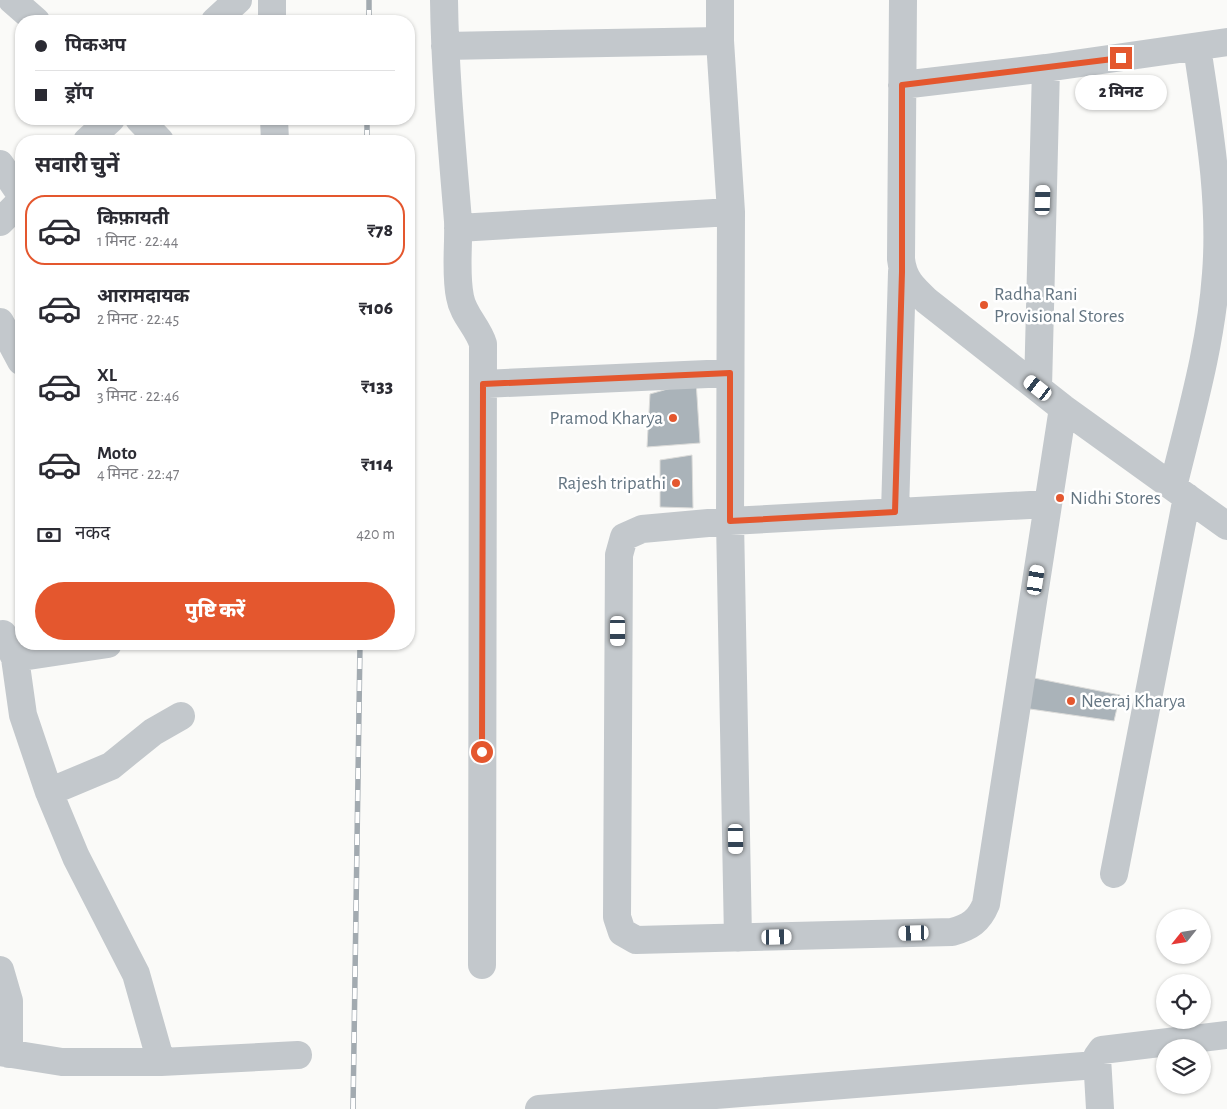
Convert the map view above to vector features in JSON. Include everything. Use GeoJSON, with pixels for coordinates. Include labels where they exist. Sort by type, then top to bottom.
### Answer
{"type":"FeatureCollection","features":[{"type":"Feature","properties":{"kind":"street"},"geometry":{"type":"LineString","coordinates":[[12,0],[29,15]]}},
{"type":"Feature","properties":{"kind":"street"},"geometry":{"type":"LineString","coordinates":[[222,15],[238,0]]}},
{"type":"Feature","properties":{"kind":"street"},"geometry":{"type":"LineString","coordinates":[[272,0],[272,15]]}},
{"type":"Feature","properties":{"kind":"street"},"geometry":{"type":"LineString","coordinates":[[444,0],[445,46],[458,228],[459,296],[462,308],[476,327],[483,344],[482,965]]}},
{"type":"Feature","properties":{"kind":"street"},"geometry":{"type":"LineString","coordinates":[[720,0],[720,41],[731,212],[730,521],[738,938]]}},
{"type":"Feature","properties":{"kind":"street"},"geometry":{"type":"LineString","coordinates":[[895,512],[902,272],[903,0]]}},
{"type":"Feature","properties":{"kind":"street"},"geometry":{"type":"LineString","coordinates":[[445,46],[720,41]]}},
{"type":"Feature","properties":{"kind":"street"},"geometry":{"type":"LineString","coordinates":[[902,85],[1046,68],[1227,42]]}},
{"type":"Feature","properties":{"kind":"street"},"geometry":{"type":"LineString","coordinates":[[1114,874],[1205,352],[1216,274],[1214,168],[1197,47]]}},
{"type":"Feature","properties":{"kind":"street"},"geometry":{"type":"LineString","coordinates":[[1038,388],[1046,68]]}},
{"type":"Feature","properties":{"kind":"street"},"geometry":{"type":"LineString","coordinates":[[94,135],[104,125]]}},
{"type":"Feature","properties":{"kind":"street"},"geometry":{"type":"LineString","coordinates":[[145,125],[154,135]]}},
{"type":"Feature","properties":{"kind":"street"},"geometry":{"type":"LineString","coordinates":[[0,164],[15,190]]}},
{"type":"Feature","properties":{"kind":"street"},"geometry":{"type":"LineString","coordinates":[[0,222],[15,207]]}},
{"type":"Feature","properties":{"kind":"street"},"geometry":{"type":"LineString","coordinates":[[458,228],[731,212]]}},
{"type":"Feature","properties":{"kind":"street"},"geometry":{"type":"LineString","coordinates":[[902,272],[908,283],[927,301],[1063,408],[1227,526]]}},
{"type":"Feature","properties":{"kind":"street"},"geometry":{"type":"LineString","coordinates":[[0,322],[15,350]]}},
{"type":"Feature","properties":{"kind":"street"},"geometry":{"type":"LineString","coordinates":[[483,384],[730,373]]}},
{"type":"Feature","properties":{"kind":"street"},"geometry":{"type":"LineString","coordinates":[[1048,504],[730,521],[642,529],[624,537],[620,544],[617,917],[622,932],[636,940],[952,932],[965,929],[981,916],[987,895],[1063,408]]}},
{"type":"Feature","properties":{"kind":"street"},"geometry":{"type":"LineString","coordinates":[[8,631],[15,658],[22,715],[49,792],[76,857],[136,974],[160,1062]]}},
{"type":"Feature","properties":{"kind":"street"},"geometry":{"type":"LineString","coordinates":[[15,658],[68,650]]}},
{"type":"Feature","properties":{"kind":"street"},"geometry":{"type":"LineString","coordinates":[[49,792],[111,766],[153,732],[181,716]]}},
{"type":"Feature","properties":{"kind":"street"},"geometry":{"type":"LineString","coordinates":[[0,970],[9,1002],[4,1053],[62,1062],[160,1062],[298,1055]]}},
{"type":"Feature","properties":{"kind":"street"},"geometry":{"type":"LineString","coordinates":[[1100,1109],[1096,1065],[1098,1053],[1107,1048],[1227,1035]]}},
{"type":"Feature","properties":{"kind":"street"},"geometry":{"type":"LineString","coordinates":[[539,1109],[1096,1065]]}},
{"type":"Feature","properties":{"kind":"building","name":"Pramod Kharya"},"geometry":{"type":"Polygon","coordinates":[[[696,381],[700,443],[647,447],[650,394],[696,381]]]}},
{"type":"Feature","properties":{"kind":"building","name":"Rajesh tripathi"},"geometry":{"type":"Polygon","coordinates":[[[692,455],[693,508],[660,507],[660,460],[692,455]]]}},
{"type":"Feature","properties":{"kind":"building","name":"Neeraj Kharya"},"geometry":{"type":"Polygon","coordinates":[[[1029,677],[1120,695],[1114,721],[1023,708],[1029,677]]]}},
{"type":"Feature","properties":{"kind":"railway"},"geometry":{"type":"LineString","coordinates":[[369,0],[369,15]]}},
{"type":"Feature","properties":{"kind":"railway"},"geometry":{"type":"LineString","coordinates":[[367,125],[367,135]]}},
{"type":"Feature","properties":{"kind":"railway"},"geometry":{"type":"LineString","coordinates":[[353,1109],[360,650]]}},
{"type":"Feature","properties":{"kind":"place","name":"Radha Rani Provisional Stores"},"geometry":{"type":"Point","coordinates":[984,305]}},
{"type":"Feature","properties":{"kind":"place","name":"Pramod Kharya"},"geometry":{"type":"Point","coordinates":[673,418]}},
{"type":"Feature","properties":{"kind":"place","name":"Rajesh tripathi"},"geometry":{"type":"Point","coordinates":[676,483]}},
{"type":"Feature","properties":{"kind":"place","name":"Nidhi Stores"},"geometry":{"type":"Point","coordinates":[1060,498]}},
{"type":"Feature","properties":{"kind":"place","name":"Neeraj Kharya"},"geometry":{"type":"Point","coordinates":[1071,701]}},
{"type":"Feature","properties":{"kind":"route"},"geometry":{"type":"LineString","coordinates":[[482,752],[483,384],[730,373],[730,521],[895,512],[902,272],[900,259],[902,85],[1121,58]]}}]}
